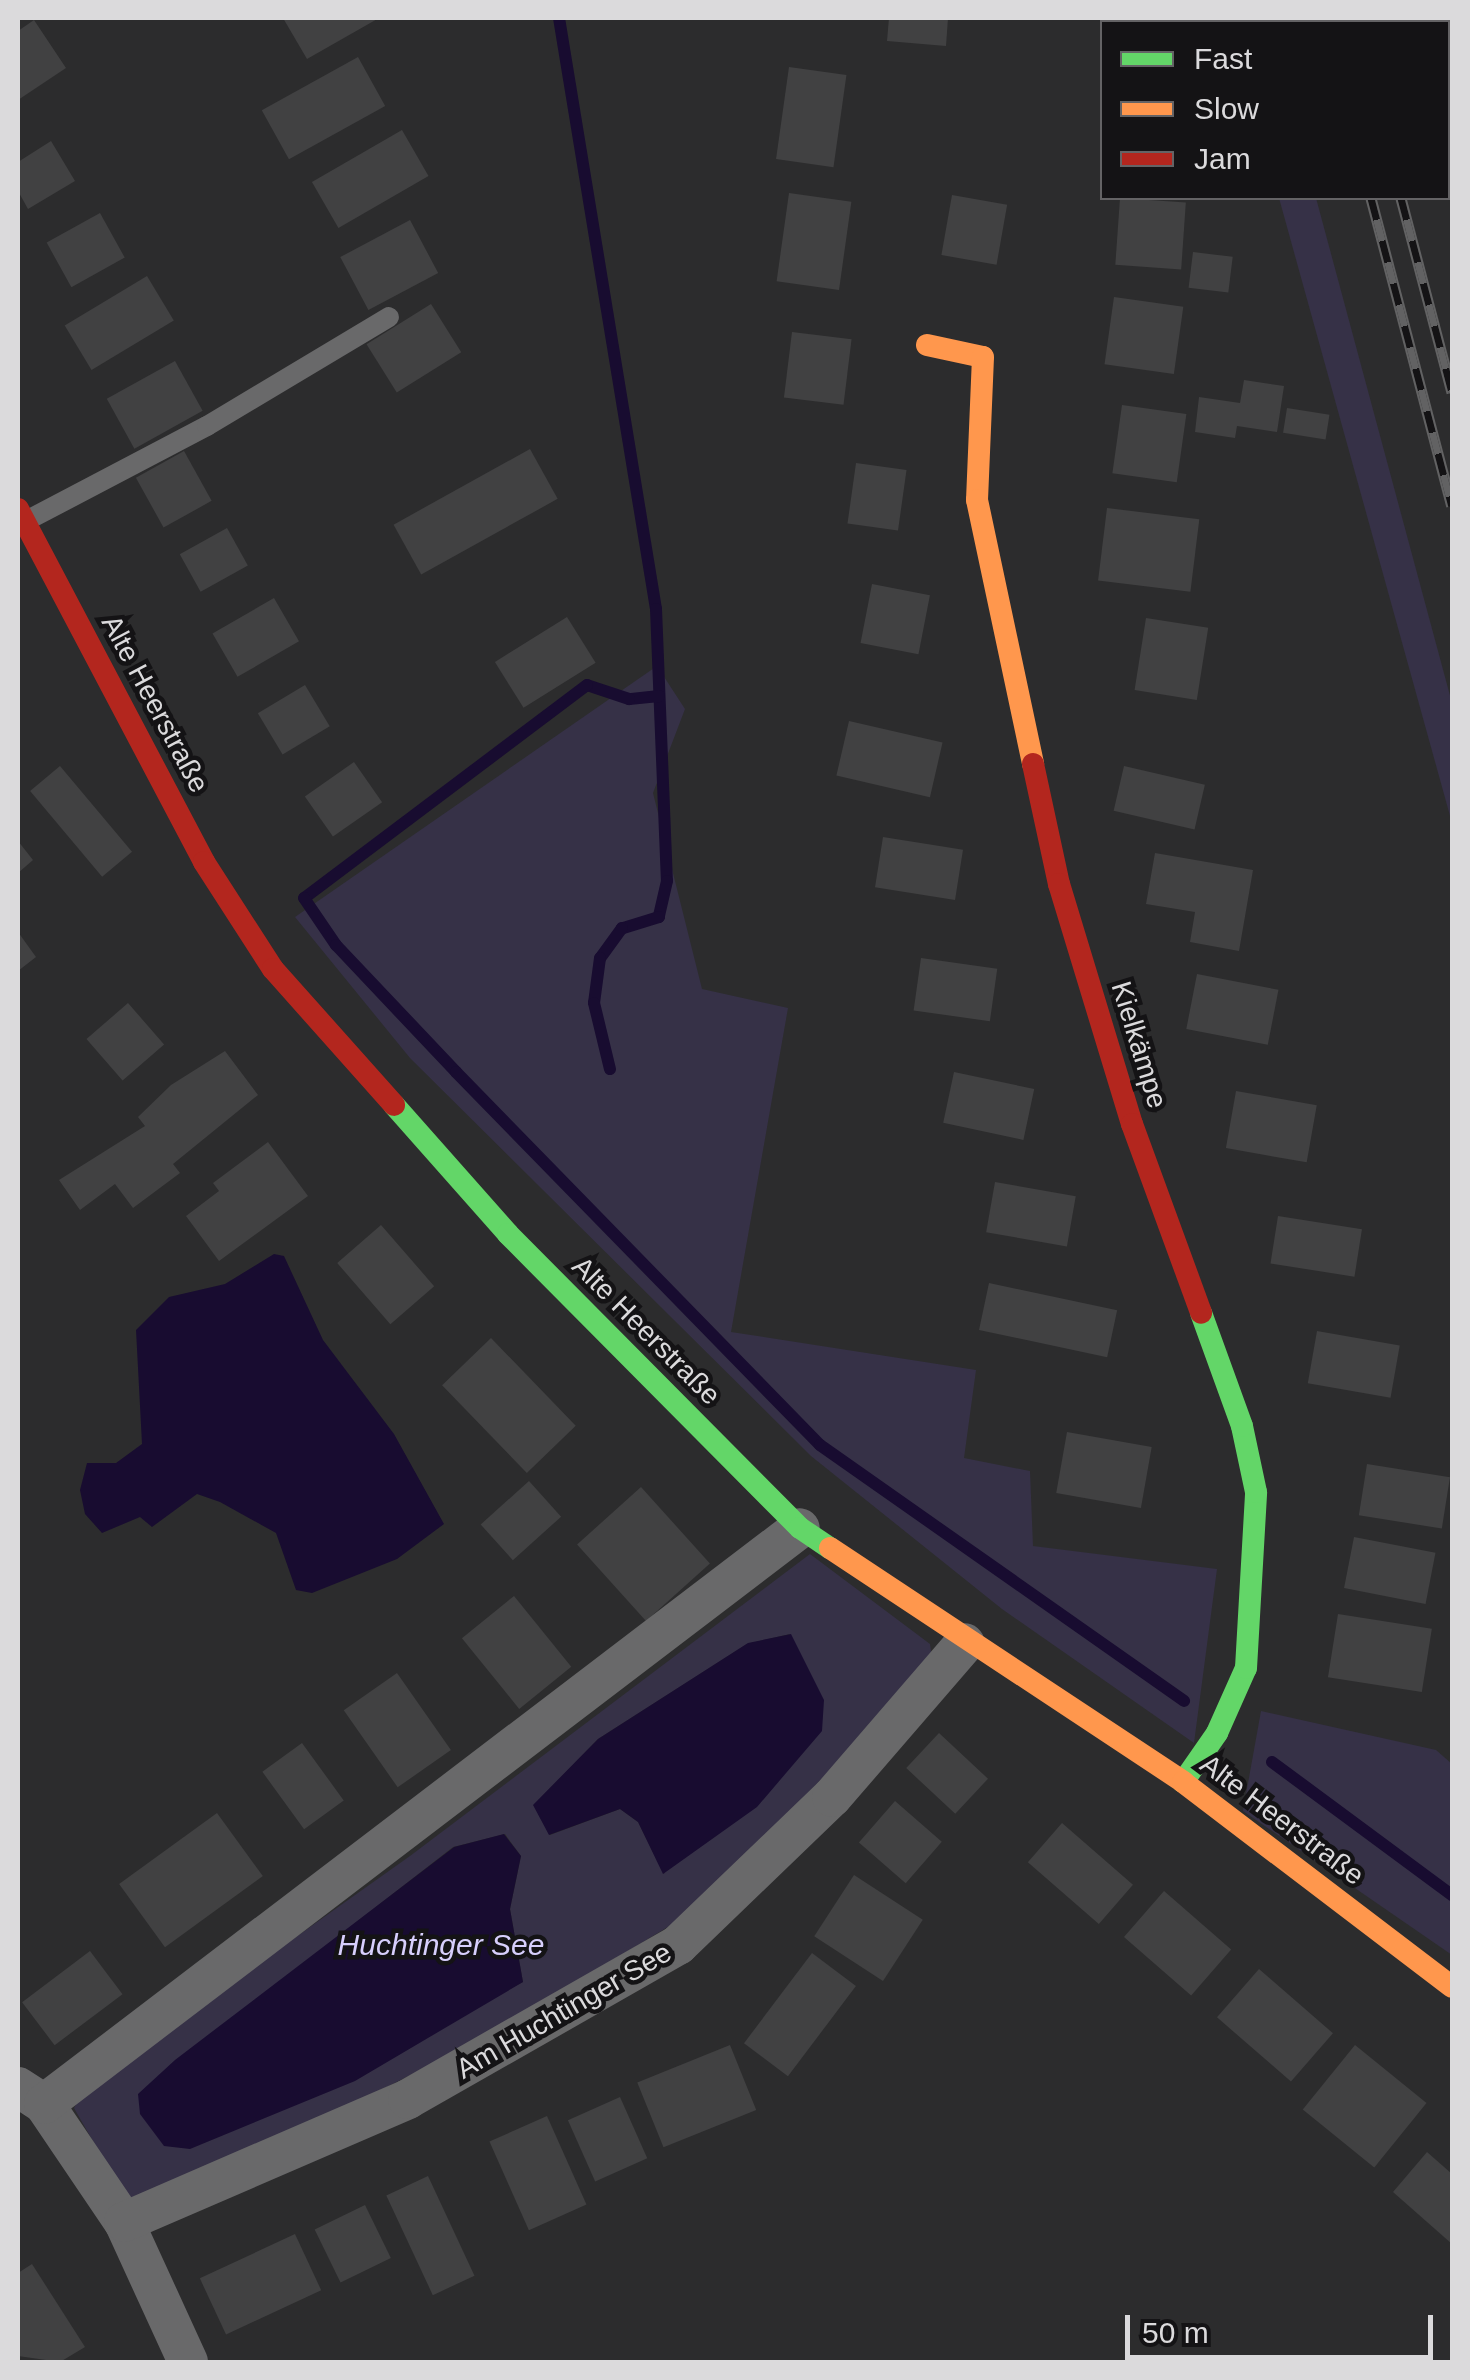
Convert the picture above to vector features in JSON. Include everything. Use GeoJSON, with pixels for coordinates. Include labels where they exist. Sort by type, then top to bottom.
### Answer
{"type":"FeatureCollection","features":[{"type":"Feature","properties":{"kind":"street","name":"Kielkämpe"},"geometry":{"type":"LineString","coordinates":[[927,346],[983,357],[977,500],[1054,866],[1132,1124],[1242,1426],[1256,1492],[1246,1668],[1217,1733],[1183,1782]]}},
{"type":"Feature","properties":{"kind":"street","name":"Alte Heerstraße"},"geometry":{"type":"LineString","coordinates":[[21,516],[204,862],[273,969],[508,1234],[800,1528],[965,1643],[1183,1782],[1452,1987]]}},
{"type":"Feature","properties":{"kind":"street"},"geometry":{"type":"LineString","coordinates":[[188,2362],[124,2222],[31,2095],[800,1528]]}},
{"type":"Feature","properties":{"kind":"street","name":"Am Huchtinger See"},"geometry":{"type":"LineString","coordinates":[[124,2222],[408,2099],[678,1945],[832,1796],[965,1643]]}},
{"type":"Feature","properties":{"kind":"lane"},"geometry":{"type":"LineString","coordinates":[[21,516],[207,426],[388,317]]}},
{"type":"Feature","properties":{"kind":"shaded area"},"geometry":{"type":"Polygon","coordinates":[[[1280,200],[1317,200],[1452,703],[1452,823],[1280,200]]]}},
{"type":"Feature","properties":{"kind":"shaded area"},"geometry":{"type":"Polygon","coordinates":[[[657,666],[685,709],[653,793],[702,989],[788,1008],[731,1332],[976,1370],[964,1458],[1030,1471],[1033,1546],[1217,1569],[1194,1743],[1002,1609],[811,1456],[410,1058],[295,917],[657,666]]]}},
{"type":"Feature","properties":{"kind":"shaded area"},"geometry":{"type":"Polygon","coordinates":[[[810,1554],[930,1644],[932,1658],[769,1837],[671,1925],[488,2036],[335,2113],[133,2199],[122,2192],[74,2108],[86,2086],[410,1856],[810,1554]],[[790,1634],[747,1644],[598,1739],[534,1805],[550,1835],[620,1809],[638,1822],[664,1874],[790,1634]],[[505,1834],[453,1847],[251,2004],[439,2025],[523,1982],[510,1909],[521,1856],[505,1834]]]}},
{"type":"Feature","properties":{"kind":"shaded area"},"geometry":{"type":"Polygon","coordinates":[[[1261,1711],[1436,1750],[1452,1764],[1452,1955],[1243,1811],[1261,1711]]]}},
{"type":"Feature","properties":{"kind":"water"},"geometry":{"type":"Polygon","coordinates":[[[274,1254],[284,1256],[323,1340],[394,1434],[444,1524],[397,1559],[312,1593],[296,1590],[276,1533],[220,1502],[197,1494],[152,1527],[140,1517],[102,1533],[85,1514],[80,1490],[87,1463],[116,1463],[142,1444],[136,1330],[169,1297],[225,1284],[274,1254]]]}},
{"type":"Feature","properties":{"kind":"water"},"geometry":{"type":"Polygon","coordinates":[[[791,1634],[824,1700],[822,1731],[757,1807],[663,1874],[638,1822],[620,1809],[549,1835],[533,1805],[598,1739],[748,1643],[791,1634]]]}},
{"type":"Feature","properties":{"kind":"water","name":"Huchtinger See"},"geometry":{"type":"Polygon","coordinates":[[[504,1834],[521,1856],[510,1909],[523,1982],[355,2081],[190,2149],[164,2146],[140,2114],[138,2094],[175,2060],[454,1847],[504,1834]]]}},
{"type":"Feature","properties":{"kind":"building"},"geometry":{"type":"Polygon","coordinates":[[[283,18],[379,18],[307,59],[283,18]]]}},
{"type":"Feature","properties":{"kind":"building"},"geometry":{"type":"Polygon","coordinates":[[[889,18],[948,18],[946,46],[887,41],[889,18]]]}},
{"type":"Feature","properties":{"kind":"building"},"geometry":{"type":"Polygon","coordinates":[[[34,20],[66,68],[18,100],[18,31],[34,20]]]}},
{"type":"Feature","properties":{"kind":"building"},"geometry":{"type":"Polygon","coordinates":[[[358,57],[385,106],[289,159],[262,110],[358,57]]]}},
{"type":"Feature","properties":{"kind":"building"},"geometry":{"type":"Polygon","coordinates":[[[789,67],[846,75],[833,167],[776,159],[789,67]]]}},
{"type":"Feature","properties":{"kind":"building"},"geometry":{"type":"Polygon","coordinates":[[[402,130],[428,176],[338,228],[312,182],[402,130]]]}},
{"type":"Feature","properties":{"kind":"building"},"geometry":{"type":"Polygon","coordinates":[[[51,141],[75,181],[28,209],[18,191],[18,162],[51,141]]]}},
{"type":"Feature","properties":{"kind":"building"},"geometry":{"type":"Polygon","coordinates":[[[789,193],[851,202],[839,290],[777,281],[789,193]]]}},
{"type":"Feature","properties":{"kind":"building"},"geometry":{"type":"Polygon","coordinates":[[[952,195],[1007,205],[997,265],[941,255],[952,195]]]}},
{"type":"Feature","properties":{"kind":"building"},"geometry":{"type":"Polygon","coordinates":[[[1120,200],[1186,203],[1181,269],[1115,265],[1120,200]]]}},
{"type":"Feature","properties":{"kind":"building"},"geometry":{"type":"Polygon","coordinates":[[[100,213],[125,258],[71,287],[47,243],[100,213]]]}},
{"type":"Feature","properties":{"kind":"building"},"geometry":{"type":"Polygon","coordinates":[[[410,220],[438,273],[368,310],[340,257],[410,220]]]}},
{"type":"Feature","properties":{"kind":"building"},"geometry":{"type":"Polygon","coordinates":[[[1193,252],[1233,257],[1228,293],[1189,288],[1193,252]]]}},
{"type":"Feature","properties":{"kind":"building"},"geometry":{"type":"Polygon","coordinates":[[[147,276],[174,321],[91,370],[65,325],[147,276]]]}},
{"type":"Feature","properties":{"kind":"building"},"geometry":{"type":"Polygon","coordinates":[[[1114,297],[1183,307],[1174,374],[1105,364],[1114,297]]]}},
{"type":"Feature","properties":{"kind":"building"},"geometry":{"type":"Polygon","coordinates":[[[431,304],[461,352],[397,393],[367,344],[431,304]]]}},
{"type":"Feature","properties":{"kind":"building"},"geometry":{"type":"Polygon","coordinates":[[[792,332],[852,339],[844,405],[784,398],[792,332]]]}},
{"type":"Feature","properties":{"kind":"building"},"geometry":{"type":"Polygon","coordinates":[[[175,361],[203,411],[134,449],[107,399],[175,361]]]}},
{"type":"Feature","properties":{"kind":"building"},"geometry":{"type":"Polygon","coordinates":[[[1244,380],[1284,386],[1277,432],[1237,426],[1235,438],[1195,432],[1199,397],[1240,403],[1244,380]]]}},
{"type":"Feature","properties":{"kind":"building"},"geometry":{"type":"Polygon","coordinates":[[[1122,405],[1186,414],[1177,482],[1112,473],[1122,405]]]}},
{"type":"Feature","properties":{"kind":"building"},"geometry":{"type":"Polygon","coordinates":[[[1287,408],[1329,415],[1326,439],[1283,433],[1287,408]]]}},
{"type":"Feature","properties":{"kind":"building"},"geometry":{"type":"Polygon","coordinates":[[[530,449],[558,499],[421,574],[394,525],[530,449]]]}},
{"type":"Feature","properties":{"kind":"building"},"geometry":{"type":"Polygon","coordinates":[[[184,451],[212,501],[164,528],[136,478],[184,451]]]}},
{"type":"Feature","properties":{"kind":"building"},"geometry":{"type":"Polygon","coordinates":[[[856,463],[907,470],[898,531],[848,523],[856,463]]]}},
{"type":"Feature","properties":{"kind":"building"},"geometry":{"type":"Polygon","coordinates":[[[1107,508],[1199,519],[1190,592],[1098,580],[1107,508]]]}},
{"type":"Feature","properties":{"kind":"building"},"geometry":{"type":"Polygon","coordinates":[[[227,528],[248,566],[201,592],[180,554],[227,528]]]}},
{"type":"Feature","properties":{"kind":"building"},"geometry":{"type":"Polygon","coordinates":[[[872,584],[930,595],[918,654],[861,643],[872,584]]]}},
{"type":"Feature","properties":{"kind":"building"},"geometry":{"type":"Polygon","coordinates":[[[274,598],[299,641],[238,677],[213,634],[274,598]]]}},
{"type":"Feature","properties":{"kind":"building"},"geometry":{"type":"Polygon","coordinates":[[[567,617],[596,663],[524,708],[495,662],[567,617]]]}},
{"type":"Feature","properties":{"kind":"building"},"geometry":{"type":"Polygon","coordinates":[[[1146,618],[1208,628],[1197,700],[1135,690],[1146,618]]]}},
{"type":"Feature","properties":{"kind":"building"},"geometry":{"type":"Polygon","coordinates":[[[305,685],[330,726],[283,754],[258,713],[305,685]]]}},
{"type":"Feature","properties":{"kind":"building"},"geometry":{"type":"Polygon","coordinates":[[[849,721],[943,743],[930,797],[836,776],[849,721]]]}},
{"type":"Feature","properties":{"kind":"building"},"geometry":{"type":"Polygon","coordinates":[[[354,762],[382,802],[333,837],[305,796],[354,762]]]}},
{"type":"Feature","properties":{"kind":"building"},"geometry":{"type":"Polygon","coordinates":[[[60,766],[132,852],[102,877],[30,791],[60,766]]]}},
{"type":"Feature","properties":{"kind":"building"},"geometry":{"type":"Polygon","coordinates":[[[1124,766],[1205,785],[1195,829],[1114,811],[1124,766]]]}},
{"type":"Feature","properties":{"kind":"building"},"geometry":{"type":"Polygon","coordinates":[[[883,837],[963,850],[955,900],[875,887],[883,837]]]}},
{"type":"Feature","properties":{"kind":"building"},"geometry":{"type":"Polygon","coordinates":[[[18,841],[33,860],[18,873],[18,841]]]}},
{"type":"Feature","properties":{"kind":"building"},"geometry":{"type":"Polygon","coordinates":[[[1155,853],[1253,870],[1239,951],[1190,942],[1195,912],[1146,904],[1155,853]]]}},
{"type":"Feature","properties":{"kind":"building"},"geometry":{"type":"Polygon","coordinates":[[[18,932],[36,957],[18,971],[18,932]]]}},
{"type":"Feature","properties":{"kind":"building"},"geometry":{"type":"Polygon","coordinates":[[[921,958],[997,969],[990,1021],[914,1010],[921,958]]]}},
{"type":"Feature","properties":{"kind":"building"},"geometry":{"type":"Polygon","coordinates":[[[1197,974],[1278,990],[1268,1045],[1186,1029],[1197,974]]]}},
{"type":"Feature","properties":{"kind":"building"},"geometry":{"type":"Polygon","coordinates":[[[128,1003],[164,1045],[123,1081],[86,1039],[128,1003]]]}},
{"type":"Feature","properties":{"kind":"building"},"geometry":{"type":"Polygon","coordinates":[[[225,1051],[258,1095],[173,1164],[180,1173],[133,1208],[115,1184],[80,1210],[59,1180],[145,1126],[138,1117],[171,1085],[225,1051]]]}},
{"type":"Feature","properties":{"kind":"building"},"geometry":{"type":"Polygon","coordinates":[[[954,1072],[1034,1089],[1023,1140],[943,1123],[954,1072]]]}},
{"type":"Feature","properties":{"kind":"building"},"geometry":{"type":"Polygon","coordinates":[[[1236,1091],[1317,1105],[1307,1162],[1226,1148],[1236,1091]]]}},
{"type":"Feature","properties":{"kind":"building"},"geometry":{"type":"Polygon","coordinates":[[[268,1142],[308,1196],[219,1261],[186,1216],[219,1191],[213,1183],[268,1142]]]}},
{"type":"Feature","properties":{"kind":"building"},"geometry":{"type":"Polygon","coordinates":[[[995,1182],[1076,1196],[1067,1246],[986,1232],[995,1182]]]}},
{"type":"Feature","properties":{"kind":"building"},"geometry":{"type":"Polygon","coordinates":[[[1278,1216],[1362,1229],[1354,1277],[1270,1263],[1278,1216]]]}},
{"type":"Feature","properties":{"kind":"building"},"geometry":{"type":"Polygon","coordinates":[[[381,1225],[434,1286],[390,1324],[337,1263],[381,1225]]]}},
{"type":"Feature","properties":{"kind":"building"},"geometry":{"type":"Polygon","coordinates":[[[989,1283],[1117,1310],[1107,1357],[979,1330],[989,1283]]]}},
{"type":"Feature","properties":{"kind":"building"},"geometry":{"type":"Polygon","coordinates":[[[1317,1331],[1400,1346],[1391,1398],[1308,1383],[1317,1331]]]}},
{"type":"Feature","properties":{"kind":"building"},"geometry":{"type":"Polygon","coordinates":[[[491,1338],[576,1426],[527,1473],[442,1385],[491,1338]]]}},
{"type":"Feature","properties":{"kind":"building"},"geometry":{"type":"Polygon","coordinates":[[[1067,1432],[1152,1447],[1141,1508],[1056,1493],[1067,1432]]]}},
{"type":"Feature","properties":{"kind":"building"},"geometry":{"type":"Polygon","coordinates":[[[1367,1464],[1450,1477],[1442,1529],[1359,1515],[1367,1464]]]}},
{"type":"Feature","properties":{"kind":"building"},"geometry":{"type":"Polygon","coordinates":[[[529,1481],[561,1517],[513,1560],[481,1524],[529,1481]]]}},
{"type":"Feature","properties":{"kind":"building"},"geometry":{"type":"Polygon","coordinates":[[[641,1487],[710,1564],[646,1621],[577,1545],[641,1487]]]}},
{"type":"Feature","properties":{"kind":"building"},"geometry":{"type":"Polygon","coordinates":[[[1354,1537],[1435,1553],[1426,1604],[1344,1588],[1354,1537]]]}},
{"type":"Feature","properties":{"kind":"building"},"geometry":{"type":"Polygon","coordinates":[[[514,1596],[571,1667],[519,1709],[462,1638],[514,1596]]]}},
{"type":"Feature","properties":{"kind":"building"},"geometry":{"type":"Polygon","coordinates":[[[1338,1614],[1432,1629],[1422,1692],[1328,1677],[1338,1614]]]}},
{"type":"Feature","properties":{"kind":"building"},"geometry":{"type":"Polygon","coordinates":[[[397,1673],[451,1750],[398,1787],[344,1710],[397,1673]]]}},
{"type":"Feature","properties":{"kind":"building"},"geometry":{"type":"Polygon","coordinates":[[[939,1733],[988,1779],[955,1814],[906,1768],[939,1733]]]}},
{"type":"Feature","properties":{"kind":"building"},"geometry":{"type":"Polygon","coordinates":[[[302,1743],[344,1800],[304,1829],[262,1772],[302,1743]]]}},
{"type":"Feature","properties":{"kind":"building"},"geometry":{"type":"Polygon","coordinates":[[[895,1801],[942,1842],[906,1883],[859,1843],[895,1801]]]}},
{"type":"Feature","properties":{"kind":"building"},"geometry":{"type":"Polygon","coordinates":[[[217,1813],[263,1876],[165,1947],[119,1884],[217,1813]]]}},
{"type":"Feature","properties":{"kind":"building"},"geometry":{"type":"Polygon","coordinates":[[[1062,1823],[1133,1885],[1099,1924],[1028,1862],[1062,1823]]]}},
{"type":"Feature","properties":{"kind":"building"},"geometry":{"type":"Polygon","coordinates":[[[854,1875],[923,1920],[883,1981],[814,1936],[854,1875]]]}},
{"type":"Feature","properties":{"kind":"building"},"geometry":{"type":"Polygon","coordinates":[[[1164,1891],[1231,1949],[1191,1995],[1124,1937],[1164,1891]]]}},
{"type":"Feature","properties":{"kind":"building"},"geometry":{"type":"Polygon","coordinates":[[[90,1951],[122,1994],[55,2045],[22,2002],[90,1951]]]}},
{"type":"Feature","properties":{"kind":"building"},"geometry":{"type":"Polygon","coordinates":[[[812,1953],[856,1986],[788,2076],[744,2043],[812,1953]]]}},
{"type":"Feature","properties":{"kind":"building"},"geometry":{"type":"Polygon","coordinates":[[[1259,1969],[1333,2033],[1291,2082],[1217,2017],[1259,1969]]]}},
{"type":"Feature","properties":{"kind":"building"},"geometry":{"type":"Polygon","coordinates":[[[730,2045],[756,2110],[664,2147],[637,2082],[730,2045]]]}},
{"type":"Feature","properties":{"kind":"building"},"geometry":{"type":"Polygon","coordinates":[[[1355,2045],[1426,2103],[1374,2167],[1303,2110],[1355,2045]]]}},
{"type":"Feature","properties":{"kind":"building"},"geometry":{"type":"Polygon","coordinates":[[[620,2097],[647,2158],[595,2181],[568,2120],[620,2097]]]}},
{"type":"Feature","properties":{"kind":"building"},"geometry":{"type":"Polygon","coordinates":[[[547,2116],[586,2205],[529,2230],[489,2142],[547,2116]]]}},
{"type":"Feature","properties":{"kind":"building"},"geometry":{"type":"Polygon","coordinates":[[[1427,2152],[1452,2174],[1452,2244],[1393,2192],[1427,2152]]]}},
{"type":"Feature","properties":{"kind":"building"},"geometry":{"type":"Polygon","coordinates":[[[428,2176],[474,2276],[433,2295],[386,2195],[428,2176]]]}},
{"type":"Feature","properties":{"kind":"building"},"geometry":{"type":"Polygon","coordinates":[[[365,2205],[391,2258],[341,2283],[315,2230],[365,2205]]]}},
{"type":"Feature","properties":{"kind":"building"},"geometry":{"type":"Polygon","coordinates":[[[295,2234],[321,2290],[226,2335],[200,2278],[295,2234]]]}},
{"type":"Feature","properties":{"kind":"building"},"geometry":{"type":"Polygon","coordinates":[[[32,2264],[85,2347],[60,2362],[18,2356],[18,2273],[32,2264]]]}},
{"type":"Feature","properties":{"kind":"waterway"},"geometry":{"type":"LineString","coordinates":[[559,18],[656,609],[667,881],[659,917],[622,928],[600,958],[594,1003],[610,1069]]}},
{"type":"Feature","properties":{"kind":"waterway"},"geometry":{"type":"LineString","coordinates":[[659,696],[629,699],[587,685],[304,898],[336,945],[820,1445],[1184,1701]]}},
{"type":"Feature","properties":{"kind":"waterway"},"geometry":{"type":"LineString","coordinates":[[1272,1762],[1452,1895]]}},
{"type":"Feature","properties":{"kind":"railway"},"geometry":{"type":"LineString","coordinates":[[1372,200],[1452,506]]}},
{"type":"Feature","properties":{"kind":"railway"},"geometry":{"type":"LineString","coordinates":[[1402,200],[1452,392]]}},
{"type":"Feature","properties":{"kind":"traffic: fast"},"geometry":{"type":"LineString","coordinates":[[394,1105],[508,1234],[800,1528],[830,1548]]}},
{"type":"Feature","properties":{"kind":"traffic: fast"},"geometry":{"type":"LineString","coordinates":[[1183,1782],[1217,1733],[1246,1668],[1256,1492],[1242,1426],[1201,1313]]}},
{"type":"Feature","properties":{"kind":"traffic: slow"},"geometry":{"type":"LineString","coordinates":[[927,345],[983,357],[977,500],[1033,764]]}},
{"type":"Feature","properties":{"kind":"traffic: slow"},"geometry":{"type":"LineString","coordinates":[[830,1548],[1183,1782],[1452,1987]]}},
{"type":"Feature","properties":{"kind":"traffic: jam"},"geometry":{"type":"LineString","coordinates":[[18,509],[204,862],[273,969],[394,1105]]}},
{"type":"Feature","properties":{"kind":"traffic: jam"},"geometry":{"type":"LineString","coordinates":[[1033,764],[1059,884],[1132,1124],[1201,1313]]}}]}
